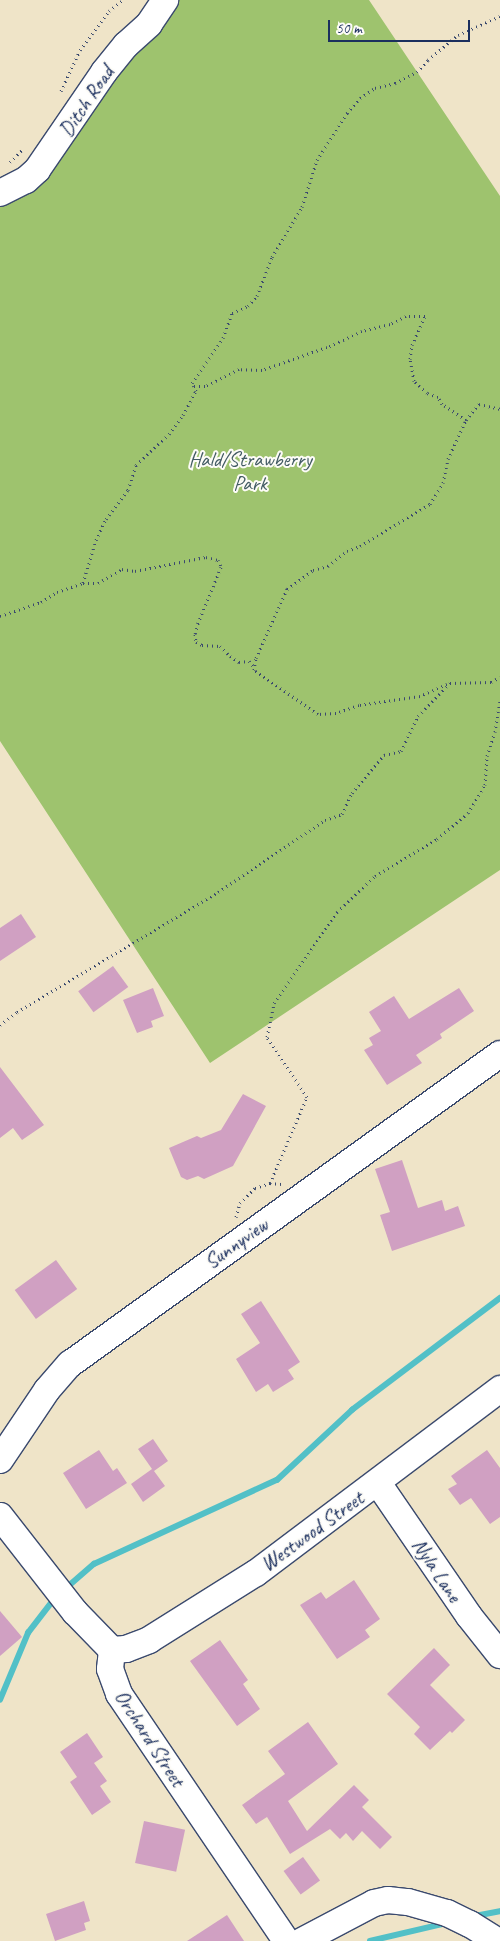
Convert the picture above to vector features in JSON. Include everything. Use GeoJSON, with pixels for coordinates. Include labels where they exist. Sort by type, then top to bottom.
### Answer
{"type":"FeatureCollection","features":[{"type":"Feature","properties":{"kind":"street","name":"Ditch Road"},"geometry":{"type":"LineString","coordinates":[[0,193],[26,180],[37,170],[104,72],[126,45],[149,24],[165,0]]}},
{"type":"Feature","properties":{"kind":"street","name":"Sunnyview"},"geometry":{"type":"LineString","coordinates":[[0,1460],[47,1390],[70,1364],[500,1054]]}},
{"type":"Feature","properties":{"kind":"street","name":"Westwood Street"},"geometry":{"type":"LineString","coordinates":[[112,1650],[126,1649],[149,1640],[256,1573],[378,1483],[500,1389]]}},
{"type":"Feature","properties":{"kind":"street","name":"Nyla Lane"},"geometry":{"type":"LineString","coordinates":[[378,1483],[469,1616],[500,1654]]}},
{"type":"Feature","properties":{"kind":"street"},"geometry":{"type":"LineString","coordinates":[[0,1516],[75,1612],[112,1650]]}},
{"type":"Feature","properties":{"kind":"street","name":"Orchard Street"},"geometry":{"type":"LineString","coordinates":[[112,1650],[110,1669],[119,1694],[286,1941]]}},
{"type":"Feature","properties":{"kind":"street"},"geometry":{"type":"LineString","coordinates":[[302,1941],[374,1903],[388,1900],[408,1902],[447,1913],[470,1924],[497,1941]]}},
{"type":"Feature","properties":{"kind":"path"},"geometry":{"type":"LineString","coordinates":[[57,98],[80,50],[109,11],[123,0]]}},
{"type":"Feature","properties":{"kind":"path"},"geometry":{"type":"LineString","coordinates":[[83,583],[96,540],[106,519],[128,490],[136,465],[169,434],[182,415],[196,391],[192,383],[222,338],[232,313],[248,306],[257,296],[272,257],[302,207],[318,160],[347,113],[360,98],[375,88],[395,83],[417,72],[458,35],[500,16]]}},
{"type":"Feature","properties":{"kind":"path"},"geometry":{"type":"LineString","coordinates":[[6,166],[28,144]]}},
{"type":"Feature","properties":{"kind":"path"},"geometry":{"type":"LineString","coordinates":[[194,386],[205,386],[239,369],[262,370],[375,327],[390,324],[406,316],[425,316],[412,345],[410,359],[414,382],[427,393],[438,397],[442,404],[466,420]]}},
{"type":"Feature","properties":{"kind":"path"},"geometry":{"type":"LineString","coordinates":[[254,666],[287,589],[312,570],[328,566],[347,552],[430,504],[443,483],[448,459],[466,420],[479,404],[500,409]]}},
{"type":"Feature","properties":{"kind":"path"},"geometry":{"type":"LineString","coordinates":[[0,616],[42,602],[57,592],[83,583],[98,583],[122,569],[135,571],[206,557],[218,560],[221,567],[198,623],[195,634],[196,642],[202,645],[220,646],[239,662],[249,661],[254,666],[254,670],[274,686],[318,714],[336,713],[359,705],[420,696],[450,683],[491,682],[500,677]]}},
{"type":"Feature","properties":{"kind":"path"},"geometry":{"type":"LineString","coordinates":[[0,1025],[17,1012],[218,892],[324,820],[342,814],[352,793],[384,755],[401,751],[418,716],[450,683]]}},
{"type":"Feature","properties":{"kind":"path"},"geometry":{"type":"LineString","coordinates":[[302,1196],[287,1185],[270,1183],[307,1097],[267,1037],[274,1003],[337,912],[375,876],[436,839],[468,813],[485,785],[487,756],[495,732],[500,700]]}},
{"type":"Feature","properties":{"kind":"green space","name":"Hald/Strawberry Park"},"geometry":{"type":"Polygon","coordinates":[[[176,0],[369,0],[500,196],[500,870],[210,1063],[0,741],[0,202],[113,77],[176,0]]]}},
{"type":"Feature","properties":{"kind":"building"},"geometry":{"type":"Polygon","coordinates":[[[21,914],[36,937],[0,961],[0,928],[21,914]]]}},
{"type":"Feature","properties":{"kind":"building"},"geometry":{"type":"Polygon","coordinates":[[[113,966],[128,987],[93,1012],[78,991],[113,966]]]}},
{"type":"Feature","properties":{"kind":"building"},"geometry":{"type":"Polygon","coordinates":[[[153,988],[164,1016],[151,1021],[153,1027],[137,1033],[123,1000],[153,988]]]}},
{"type":"Feature","properties":{"kind":"building"},"geometry":{"type":"Polygon","coordinates":[[[459,988],[474,1011],[440,1034],[442,1038],[416,1055],[422,1063],[387,1085],[364,1050],[373,1045],[369,1038],[381,1031],[369,1012],[394,996],[409,1019],[459,988]]]}},
{"type":"Feature","properties":{"kind":"building"},"geometry":{"type":"Polygon","coordinates":[[[0,1067],[44,1125],[22,1140],[13,1128],[0,1138],[0,1067]]]}},
{"type":"Feature","properties":{"kind":"building"},"geometry":{"type":"Polygon","coordinates":[[[243,1094],[266,1106],[233,1166],[204,1179],[198,1176],[187,1180],[181,1177],[169,1148],[197,1136],[201,1138],[221,1130],[243,1094]]]}},
{"type":"Feature","properties":{"kind":"building"},"geometry":{"type":"Polygon","coordinates":[[[402,1160],[418,1208],[442,1200],[445,1211],[458,1206],[465,1226],[392,1251],[380,1215],[390,1212],[375,1169],[402,1160]]]}},
{"type":"Feature","properties":{"kind":"building"},"geometry":{"type":"Polygon","coordinates":[[[56,1260],[77,1289],[36,1319],[15,1290],[56,1260]]]}},
{"type":"Feature","properties":{"kind":"building"},"geometry":{"type":"Polygon","coordinates":[[[261,1301],[300,1362],[288,1370],[294,1379],[273,1392],[268,1384],[256,1392],[236,1359],[260,1343],[241,1314],[261,1301]]]}},
{"type":"Feature","properties":{"kind":"building"},"geometry":{"type":"Polygon","coordinates":[[[153,1439],[168,1461],[154,1471],[165,1486],[143,1502],[131,1484],[152,1469],[138,1449],[153,1439]]]}},
{"type":"Feature","properties":{"kind":"building"},"geometry":{"type":"Polygon","coordinates":[[[99,1450],[113,1471],[117,1468],[127,1483],[86,1509],[63,1473],[99,1450]]]}},
{"type":"Feature","properties":{"kind":"building"},"geometry":{"type":"Polygon","coordinates":[[[487,1450],[500,1468],[500,1517],[490,1524],[471,1498],[460,1505],[448,1489],[457,1484],[451,1476],[487,1450]]]}},
{"type":"Feature","properties":{"kind":"building"},"geometry":{"type":"Polygon","coordinates":[[[354,1580],[380,1619],[365,1630],[370,1637],[337,1659],[300,1605],[321,1592],[326,1599],[354,1580]]]}},
{"type":"Feature","properties":{"kind":"building"},"geometry":{"type":"Polygon","coordinates":[[[0,1611],[22,1637],[0,1656],[0,1611]]]}},
{"type":"Feature","properties":{"kind":"building"},"geometry":{"type":"Polygon","coordinates":[[[220,1640],[248,1680],[243,1684],[260,1709],[237,1726],[190,1661],[220,1640]]]}},
{"type":"Feature","properties":{"kind":"building"},"geometry":{"type":"Polygon","coordinates":[[[434,1648],[450,1665],[430,1685],[465,1720],[430,1750],[414,1734],[420,1727],[387,1694],[434,1648]]]}},
{"type":"Feature","properties":{"kind":"building"},"geometry":{"type":"Polygon","coordinates":[[[308,1722],[338,1764],[288,1801],[307,1831],[354,1785],[369,1800],[362,1807],[392,1837],[380,1849],[362,1831],[353,1841],[346,1833],[340,1839],[330,1829],[290,1854],[267,1817],[256,1824],[242,1805],[285,1774],[268,1751],[308,1722]]]}},
{"type":"Feature","properties":{"kind":"building"},"geometry":{"type":"Polygon","coordinates":[[[87,1733],[103,1757],[94,1763],[107,1781],[100,1786],[111,1802],[92,1815],[70,1782],[77,1777],[60,1752],[87,1733]]]}},
{"type":"Feature","properties":{"kind":"building"},"geometry":{"type":"Polygon","coordinates":[[[144,1821],[185,1830],[176,1872],[135,1863],[144,1821]]]}},
{"type":"Feature","properties":{"kind":"building"},"geometry":{"type":"Polygon","coordinates":[[[303,1857],[320,1880],[301,1895],[284,1871],[303,1857]]]}},
{"type":"Feature","properties":{"kind":"building"},"geometry":{"type":"Polygon","coordinates":[[[84,1901],[90,1921],[84,1923],[86,1930],[55,1941],[46,1914],[84,1901]]]}},
{"type":"Feature","properties":{"kind":"building"},"geometry":{"type":"Polygon","coordinates":[[[227,1915],[244,1941],[187,1941],[227,1915]]]}},
{"type":"Feature","properties":{"kind":"waterway"},"geometry":{"type":"LineString","coordinates":[[65,1589],[94,1564],[277,1480],[352,1410],[500,1298]]}},
{"type":"Feature","properties":{"kind":"waterway"},"geometry":{"type":"LineString","coordinates":[[0,1700],[28,1633],[55,1598]]}},
{"type":"Feature","properties":{"kind":"waterway"},"geometry":{"type":"LineString","coordinates":[[475,1916],[500,1911]]}},
{"type":"Feature","properties":{"kind":"waterway"},"geometry":{"type":"LineString","coordinates":[[370,1941],[447,1923]]}}]}
